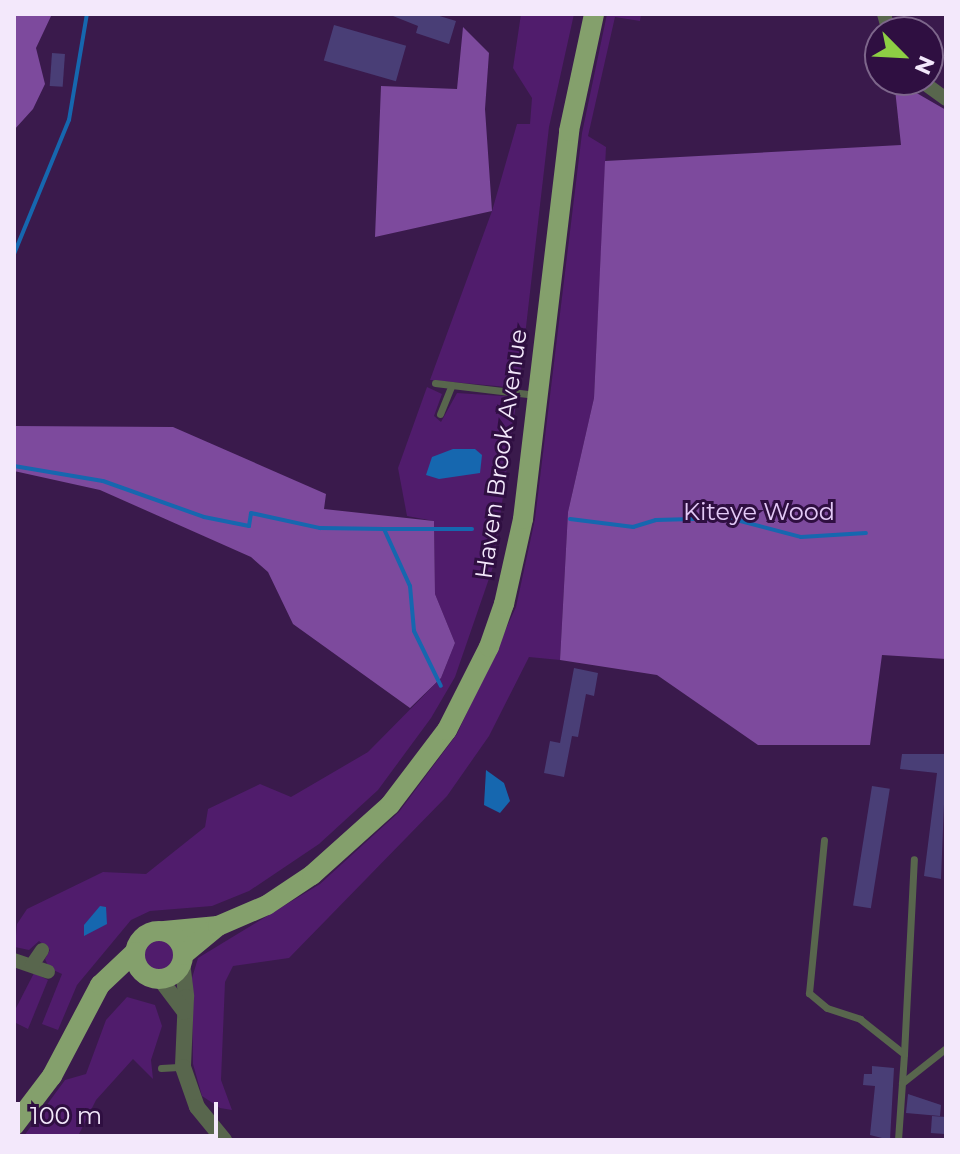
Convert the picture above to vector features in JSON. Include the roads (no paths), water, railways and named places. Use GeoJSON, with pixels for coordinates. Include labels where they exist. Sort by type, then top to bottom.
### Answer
{"type":"FeatureCollection","features":[{"type":"Feature","properties":{"kind":"main road","name":"Haven Brook Avenue"},"geometry":{"type":"LineString","coordinates":[[164,931],[218,926],[267,905],[355,840],[421,768],[470,689],[504,604],[523,519],[569,131],[594,14]]}},
{"type":"Feature","properties":{"kind":"main road","name":"Haven Brook Avenue"},"geometry":{"type":"LineString","coordinates":[[182,959],[218,926]]}},
{"type":"Feature","properties":{"kind":"main road"},"geometry":{"type":"LineString","coordinates":[[14,1126],[52,1076],[100,985],[135,952],[146,934],[164,931],[179,942],[182,959],[153,977],[100,985]]}},
{"type":"Feature","properties":{"kind":"main road"},"geometry":{"type":"LineString","coordinates":[[135,952],[153,977]]}},
{"type":"Feature","properties":{"kind":"street"},"geometry":{"type":"LineString","coordinates":[[32,965],[42,950]]}},
{"type":"Feature","properties":{"kind":"street"},"geometry":{"type":"LineString","coordinates":[[182,959],[185,1012],[183,1067],[197,1107],[224,1140]]}},
{"type":"Feature","properties":{"kind":"street"},"geometry":{"type":"LineString","coordinates":[[14,960],[48,972]]}},
{"type":"Feature","properties":{"kind":"street"},"geometry":{"type":"LineString","coordinates":[[153,977],[185,1012]]}},
{"type":"Feature","properties":{"kind":"lane"},"geometry":{"type":"LineString","coordinates":[[435,383],[538,395]]}},
{"type":"Feature","properties":{"kind":"lane"},"geometry":{"type":"LineString","coordinates":[[440,414],[452,385]]}},
{"type":"Feature","properties":{"kind":"lane"},"geometry":{"type":"LineString","coordinates":[[824,840],[809,993],[827,1008],[860,1019],[904,1054]]}},
{"type":"Feature","properties":{"kind":"lane"},"geometry":{"type":"LineString","coordinates":[[898,1140],[914,859]]}},
{"type":"Feature","properties":{"kind":"lane"},"geometry":{"type":"LineString","coordinates":[[902,1083],[946,1048]]}},
{"type":"Feature","properties":{"kind":"lane"},"geometry":{"type":"LineString","coordinates":[[161,1068],[183,1067]]}},
{"type":"Feature","properties":{"kind":"water"},"geometry":{"type":"Polygon","coordinates":[[[453,449],[475,449],[482,455],[480,473],[439,479],[426,475],[432,457],[453,449]]]}},
{"type":"Feature","properties":{"kind":"water"},"geometry":{"type":"Polygon","coordinates":[[[486,770],[504,783],[510,801],[500,813],[484,805],[486,770]]]}},
{"type":"Feature","properties":{"kind":"water"},"geometry":{"type":"Polygon","coordinates":[[[100,906],[106,907],[107,924],[84,936],[84,925],[100,906]]]}},
{"type":"Feature","properties":{"kind":"waterway"},"geometry":{"type":"LineString","coordinates":[[14,254],[69,120],[87,14]]}},
{"type":"Feature","properties":{"kind":"waterway"},"geometry":{"type":"LineString","coordinates":[[14,466],[103,481],[204,517],[249,526],[251,513],[320,528],[384,529],[410,586],[414,631],[441,686]]}},
{"type":"Feature","properties":{"kind":"waterway"},"geometry":{"type":"LineString","coordinates":[[570,519],[633,527],[656,520],[729,518],[801,537],[866,533]]}},
{"type":"Feature","properties":{"kind":"waterway"},"geometry":{"type":"LineString","coordinates":[[384,529],[472,529]]}},
{"type":"Feature","properties":{"kind":"park label","name":"Kiteye Wood"},"geometry":{"type":"Point","coordinates":[759,512]}}]}
